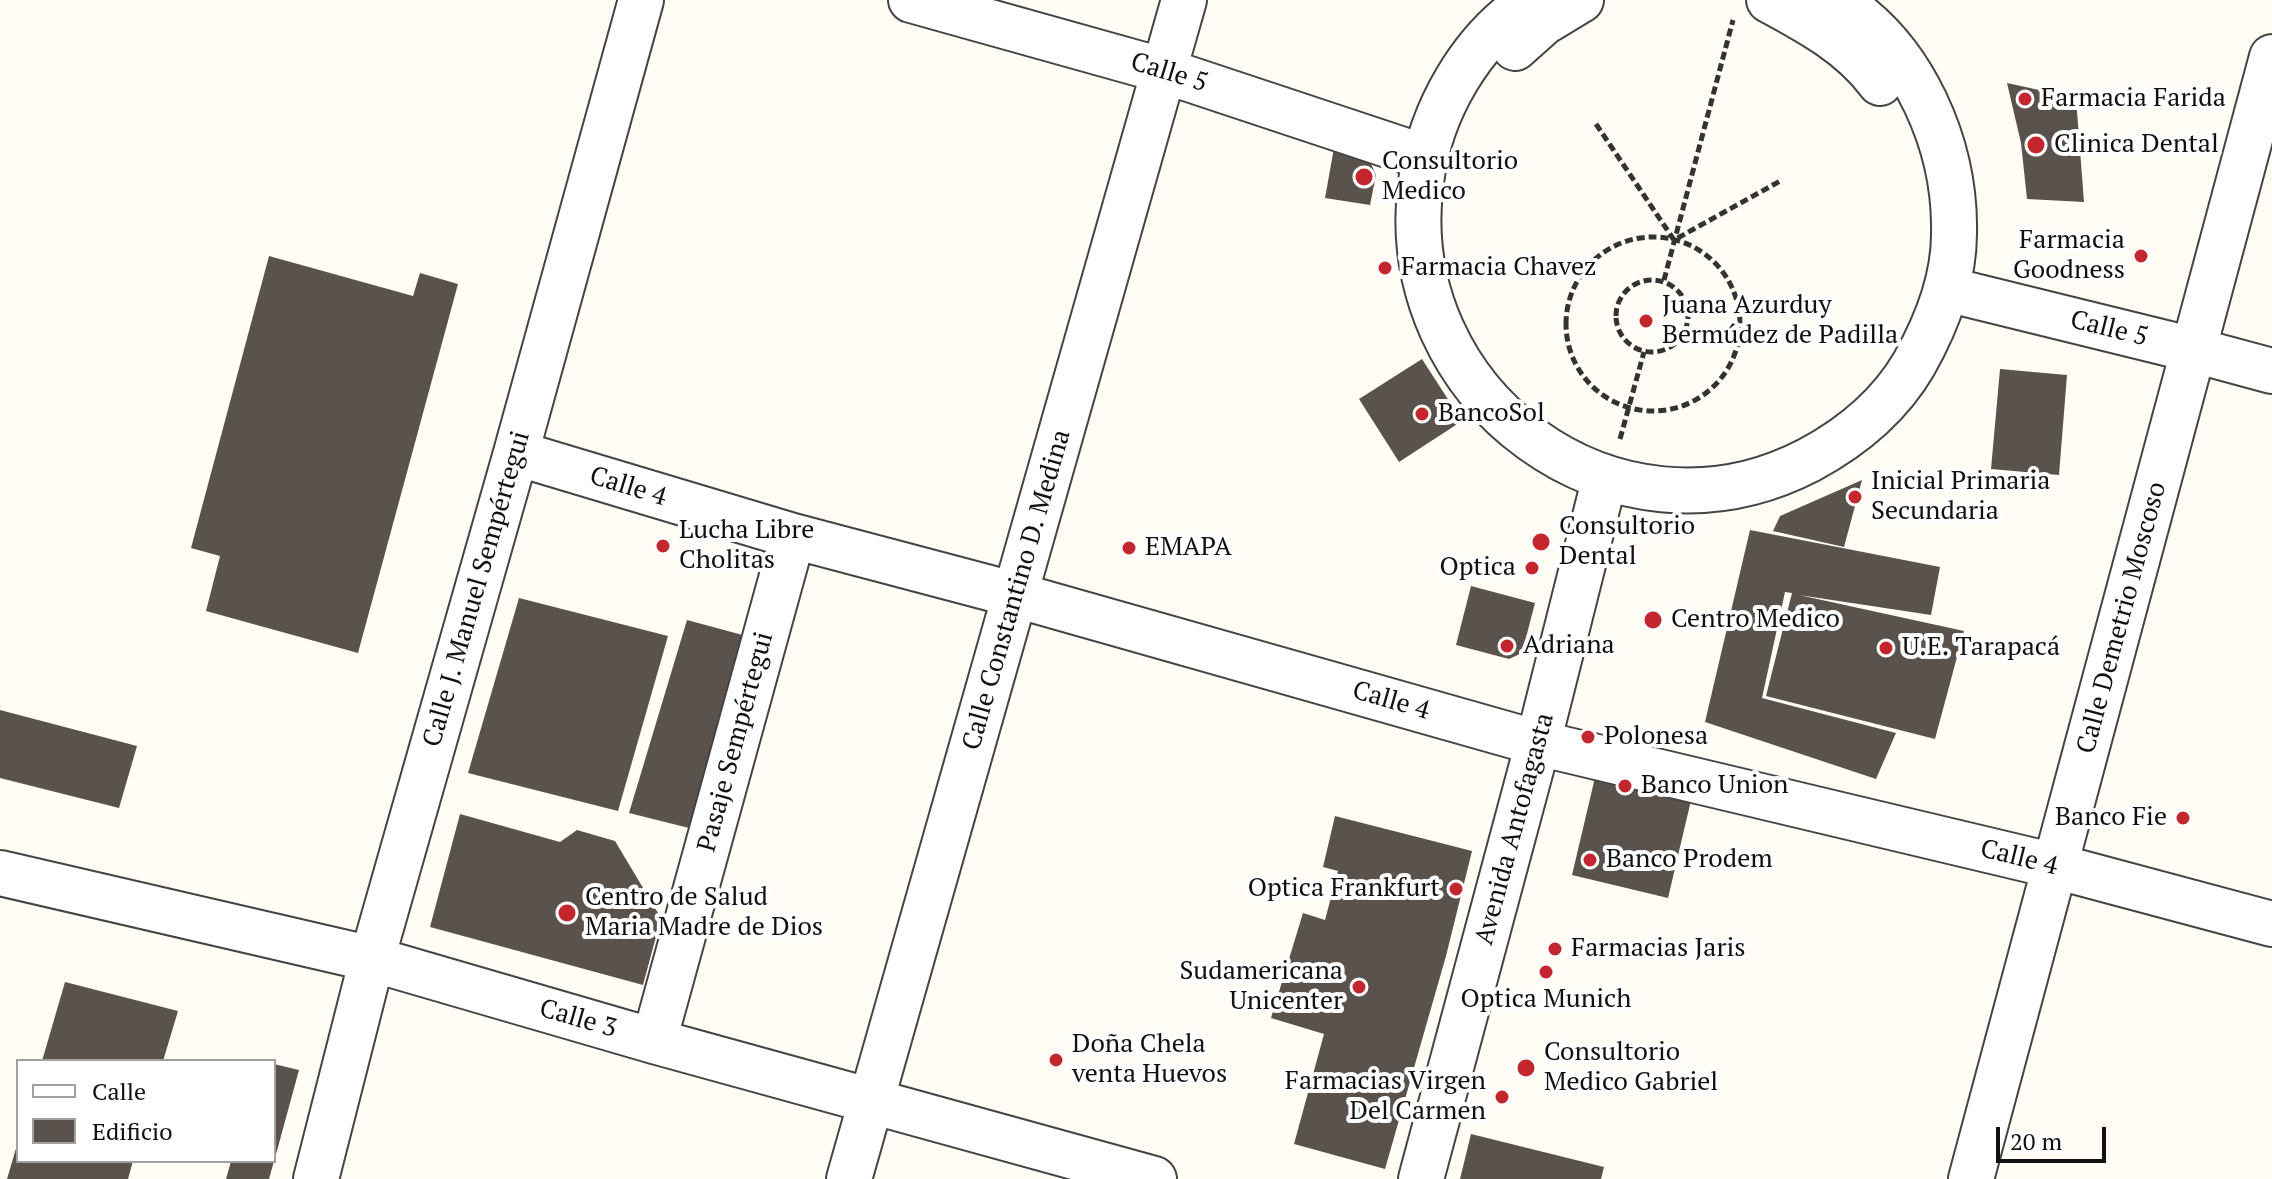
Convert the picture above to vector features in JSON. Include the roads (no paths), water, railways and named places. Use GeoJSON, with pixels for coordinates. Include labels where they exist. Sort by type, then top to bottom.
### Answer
{"type":"FeatureCollection","features":[{"type":"Feature","properties":{"kind":"street","name":"Calle J. Manuel Sempértegui"},"geometry":{"type":"LineString","coordinates":[[316,1179],[372,959],[641,0]]}},
{"type":"Feature","properties":{"kind":"street","name":"Calle 5"},"geometry":{"type":"LineString","coordinates":[[911,0],[1165,71],[1424,157]]}},
{"type":"Feature","properties":{"kind":"street","name":"Calle Constantino D. Medina"},"geometry":{"type":"LineString","coordinates":[[849,1179],[1184,0]]}},
{"type":"Feature","properties":{"kind":"street"},"geometry":{"type":"LineString","coordinates":[[1532,0],[1492,34],[1462,71],[1439,112],[1424,157],[1417,207],[1419,257],[1431,306],[1452,352],[1481,394],[1516,429],[1559,458],[1611,464],[1651,488],[1699,490],[1746,484],[1791,469],[1833,447],[1870,418],[1904,380],[1929,337],[1946,289],[1955,237],[1952,184],[1939,134],[1917,86],[1886,43],[1848,7],[1836,0]]}},
{"type":"Feature","properties":{"kind":"street"},"geometry":{"type":"LineString","coordinates":[[1581,0],[1543,23],[1503,59],[1477,94],[1455,135],[1444,180],[1441,229],[1447,272],[1457,314],[1475,353],[1500,388],[1531,418],[1568,441],[1594,452],[1658,467],[1702,467],[1746,459],[1787,443],[1825,421],[1859,391],[1886,357],[1907,317],[1921,275],[1927,231],[1924,188],[1914,145],[1896,106],[1871,71],[1839,41],[1752,7]]}},
{"type":"Feature","properties":{"kind":"street","name":"Calle Demetrio Moscoso"},"geometry":{"type":"LineString","coordinates":[[1971,1179],[2272,57]]}},
{"type":"Feature","properties":{"kind":"street","name":"Calle 5"},"geometry":{"type":"LineString","coordinates":[[1946,289],[2272,371]]}},
{"type":"Feature","properties":{"kind":"street","name":"Calle 4"},"geometry":{"type":"LineString","coordinates":[[516,453],[793,536],[1016,595],[1538,743],[2055,866],[2272,924]]}},
{"type":"Feature","properties":{"kind":"street","name":"Avenida Antofagasta"},"geometry":{"type":"LineString","coordinates":[[1421,1179],[1611,464]]}},
{"type":"Feature","properties":{"kind":"street","name":"Pasaje Sempértegui"},"geometry":{"type":"LineString","coordinates":[[654,1041],[793,536]]}},
{"type":"Feature","properties":{"kind":"street","name":"Calle 3"},"geometry":{"type":"LineString","coordinates":[[0,873],[372,959],[870,1102],[1154,1179]]}},
{"type":"Feature","properties":{"kind":"place","name":"Farmacia Farida"},"geometry":{"type":"Point","coordinates":[2025,99]}},
{"type":"Feature","properties":{"kind":"place","name":"Clinica Dental"},"geometry":{"type":"Point","coordinates":[2036,145]}},
{"type":"Feature","properties":{"kind":"place","name":"Consultorio Medico"},"geometry":{"type":"Point","coordinates":[1364,177]}},
{"type":"Feature","properties":{"kind":"place","name":"Farmacia Goodness"},"geometry":{"type":"Point","coordinates":[2141,256]}},
{"type":"Feature","properties":{"kind":"place","name":"Farmacia Chavez"},"geometry":{"type":"Point","coordinates":[1385,268]}},
{"type":"Feature","properties":{"kind":"place","name":"Juana Azurduy Bermúdez de Padilla"},"geometry":{"type":"Point","coordinates":[1646,321]}},
{"type":"Feature","properties":{"kind":"place","name":"BancoSol"},"geometry":{"type":"Point","coordinates":[1422,414]}},
{"type":"Feature","properties":{"kind":"place","name":"Inicial Primaria Secundaria"},"geometry":{"type":"Point","coordinates":[1855,497]}},
{"type":"Feature","properties":{"kind":"place","name":"Consultorio Dental"},"geometry":{"type":"Point","coordinates":[1541,542]}},
{"type":"Feature","properties":{"kind":"place","name":"Lucha Libre Cholitas"},"geometry":{"type":"Point","coordinates":[663,546]}},
{"type":"Feature","properties":{"kind":"place","name":"EMAPA"},"geometry":{"type":"Point","coordinates":[1129,548]}},
{"type":"Feature","properties":{"kind":"place","name":"Optica"},"geometry":{"type":"Point","coordinates":[1532,568]}},
{"type":"Feature","properties":{"kind":"place","name":"Centro Medico"},"geometry":{"type":"Point","coordinates":[1653,620]}},
{"type":"Feature","properties":{"kind":"place","name":"Adriana"},"geometry":{"type":"Point","coordinates":[1507,646]}},
{"type":"Feature","properties":{"kind":"place","name":"U.E. Tarapacá"},"geometry":{"type":"Point","coordinates":[1886,648]}},
{"type":"Feature","properties":{"kind":"place","name":"Polonesa"},"geometry":{"type":"Point","coordinates":[1588,737]}},
{"type":"Feature","properties":{"kind":"place","name":"Banco Union"},"geometry":{"type":"Point","coordinates":[1625,786]}},
{"type":"Feature","properties":{"kind":"place","name":"Banco Fie"},"geometry":{"type":"Point","coordinates":[2183,818]}},
{"type":"Feature","properties":{"kind":"place","name":"Banco Prodem"},"geometry":{"type":"Point","coordinates":[1590,860]}},
{"type":"Feature","properties":{"kind":"place","name":"Optica Frankfurt"},"geometry":{"type":"Point","coordinates":[1456,889]}},
{"type":"Feature","properties":{"kind":"place","name":"Centro de Salud Maria Madre de Dios"},"geometry":{"type":"Point","coordinates":[567,913]}},
{"type":"Feature","properties":{"kind":"place","name":"Farmacias Jaris"},"geometry":{"type":"Point","coordinates":[1555,949]}},
{"type":"Feature","properties":{"kind":"place","name":"Optica Munich"},"geometry":{"type":"Point","coordinates":[1546,972]}},
{"type":"Feature","properties":{"kind":"place","name":"Sudamericana Unicenter"},"geometry":{"type":"Point","coordinates":[1359,987]}},
{"type":"Feature","properties":{"kind":"place","name":"Doña Chela venta Huevos"},"geometry":{"type":"Point","coordinates":[1056,1060]}},
{"type":"Feature","properties":{"kind":"place","name":"Consultorio Medico Gabriel"},"geometry":{"type":"Point","coordinates":[1526,1068]}},
{"type":"Feature","properties":{"kind":"place","name":"Farmacias Virgen Del Carmen"},"geometry":{"type":"Point","coordinates":[1502,1097]}}]}
